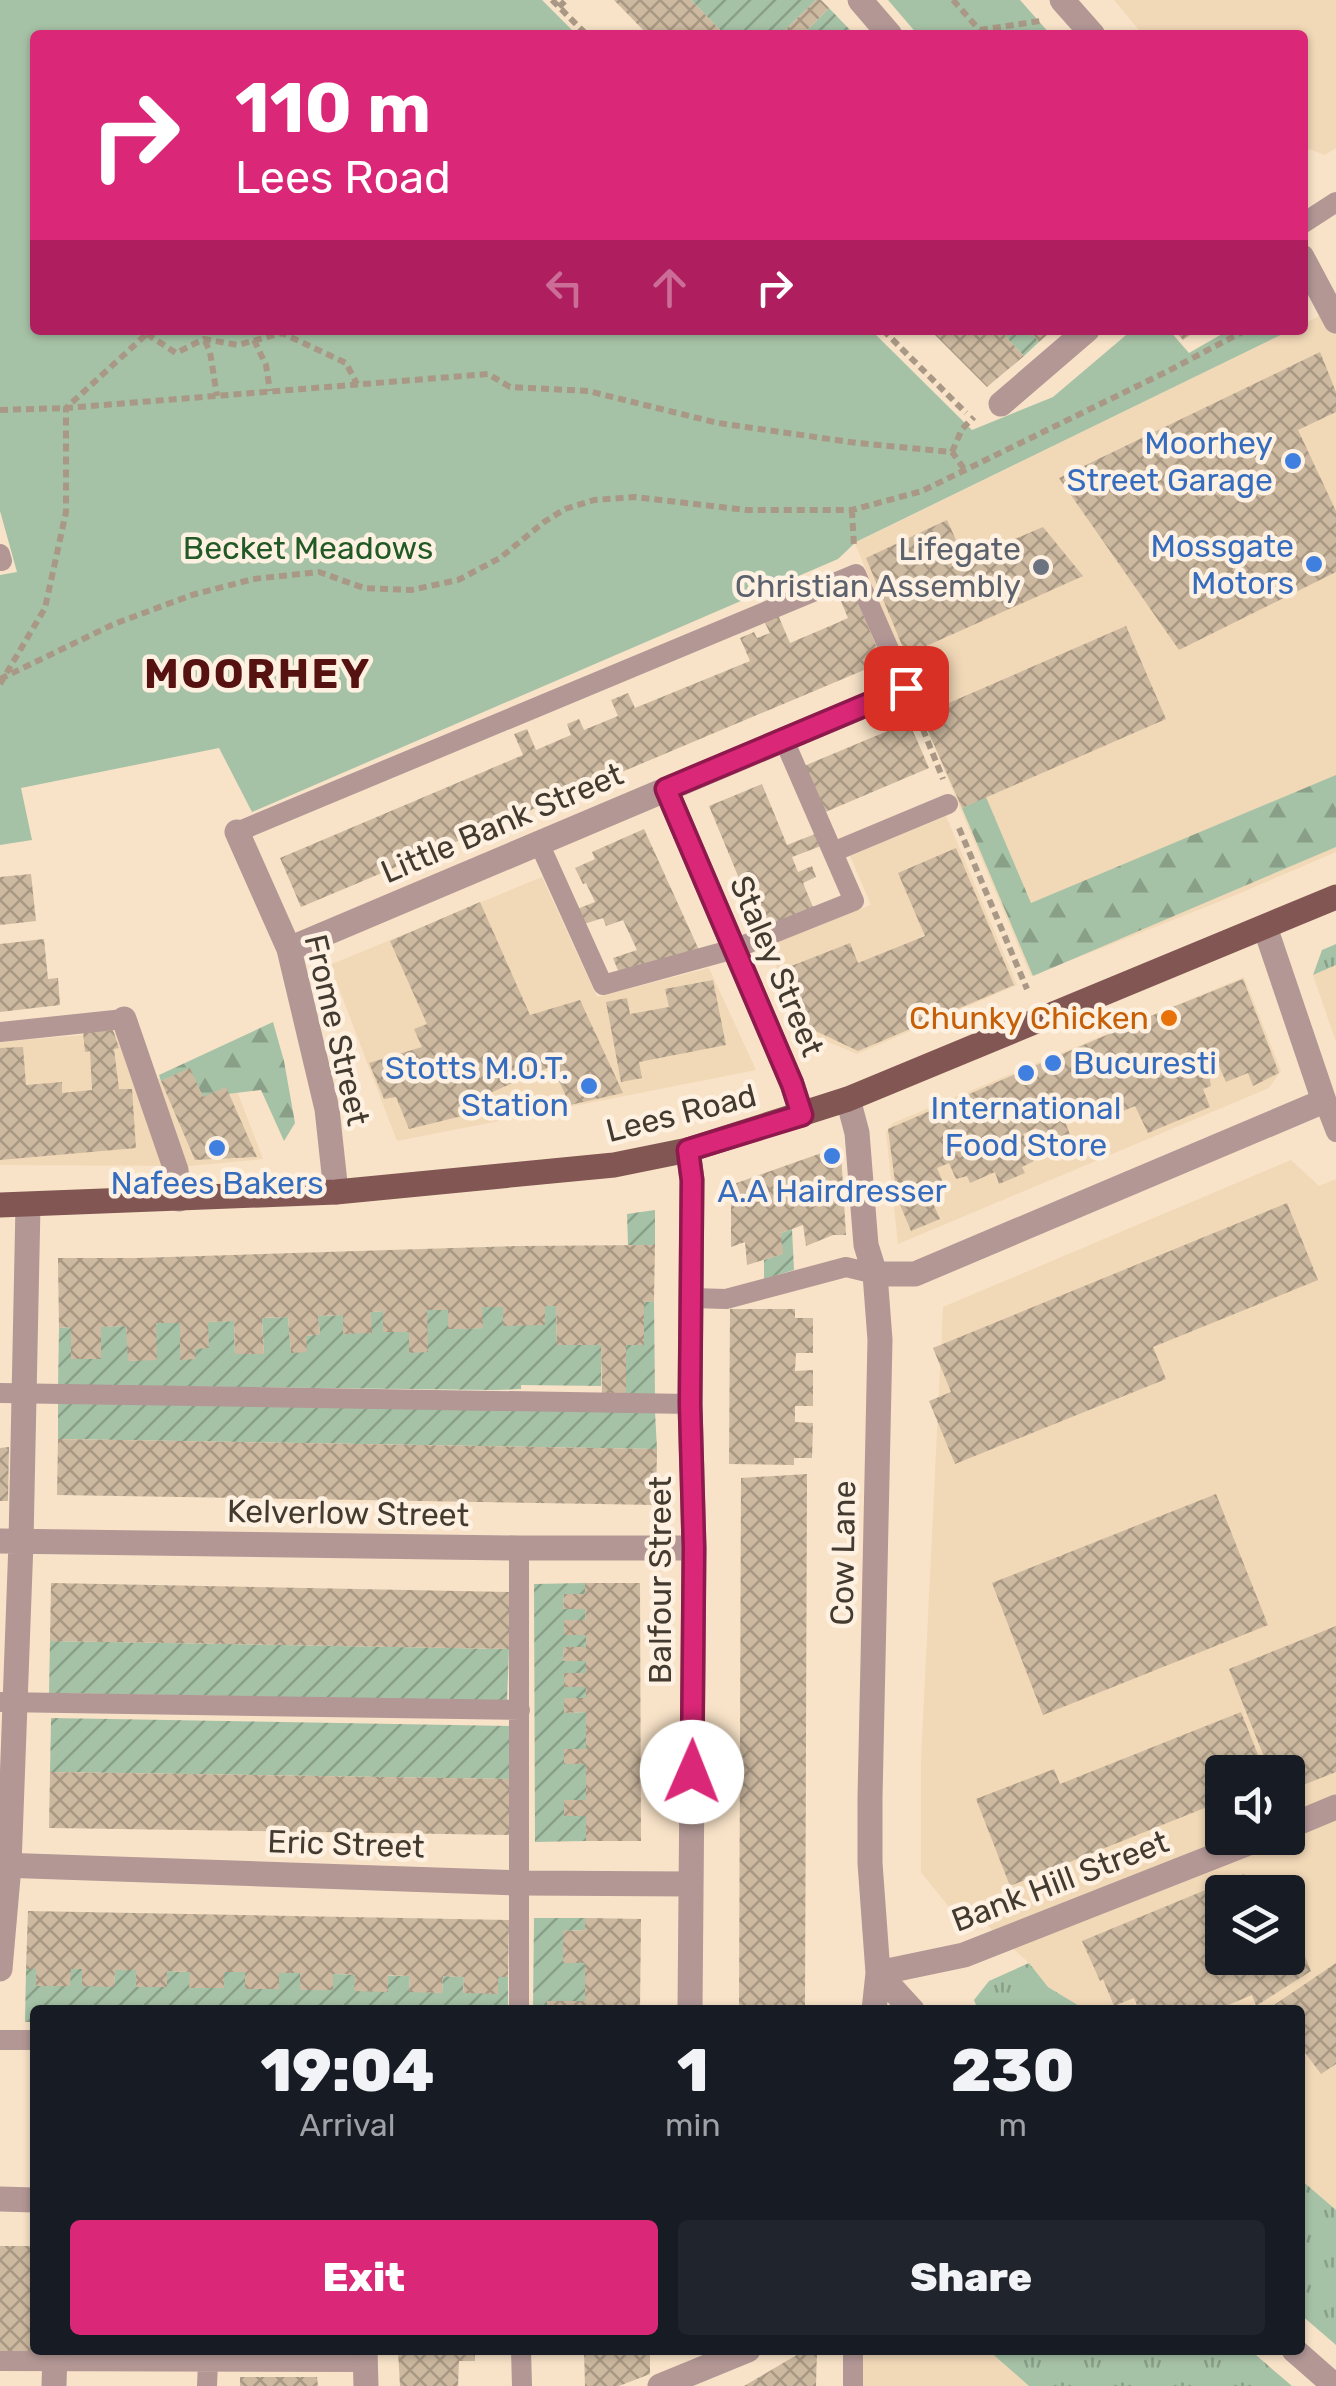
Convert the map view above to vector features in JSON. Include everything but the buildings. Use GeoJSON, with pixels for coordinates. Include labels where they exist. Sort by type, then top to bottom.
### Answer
{"type":"FeatureCollection","features":[{"type":"Feature","properties":{"kind":"main road","name":"Lees Road"},"geometry":{"type":"LineString","coordinates":[[0,1205],[336,1192],[614,1166],[688,1150],[848,1099],[1336,898]]}},
{"type":"Feature","properties":{"kind":"street"},"geometry":{"type":"LineString","coordinates":[[860,0],[886,30]]}},
{"type":"Feature","properties":{"kind":"street"},"geometry":{"type":"LineString","coordinates":[[1054,10],[1085,30]]}},
{"type":"Feature","properties":{"kind":"street"},"geometry":{"type":"LineString","coordinates":[[1308,268],[1336,321]]}},
{"type":"Feature","properties":{"kind":"street"},"geometry":{"type":"LineString","coordinates":[[1000,404],[1081,335]]}},
{"type":"Feature","properties":{"kind":"street","name":"Little Bank Street"},"geometry":{"type":"LineString","coordinates":[[289,949],[906,688]]}},
{"type":"Feature","properties":{"kind":"street","name":"Staley Street"},"geometry":{"type":"LineString","coordinates":[[666,789],[802,1115]]}},
{"type":"Feature","properties":{"kind":"street","name":"Frome Street"},"geometry":{"type":"LineString","coordinates":[[237,832],[289,949],[326,1109],[336,1192]]}},
{"type":"Feature","properties":{"kind":"street"},"geometry":{"type":"LineString","coordinates":[[875,1274],[915,1274],[1324,1101],[1265,927]]}},
{"type":"Feature","properties":{"kind":"street"},"geometry":{"type":"LineString","coordinates":[[124,1018],[176,1170],[179,1199]]}},
{"type":"Feature","properties":{"kind":"street","name":"Cow Lane"},"geometry":{"type":"LineString","coordinates":[[848,1099],[857,1133],[866,1245],[875,1274],[880,1340],[870,1863],[878,1973],[875,2005]]}},
{"type":"Feature","properties":{"kind":"street","name":"Balfour Street"},"geometry":{"type":"LineString","coordinates":[[688,1150],[692,1180],[690,1404],[694,1548],[690,2005]]}},
{"type":"Feature","properties":{"kind":"street"},"geometry":{"type":"LineString","coordinates":[[0,1969],[12,1394],[28,1205]]}},
{"type":"Feature","properties":{"kind":"street","name":"Kelverlow Street"},"geometry":{"type":"LineString","coordinates":[[11,1541],[694,1548]]}},
{"type":"Feature","properties":{"kind":"street"},"geometry":{"type":"LineString","coordinates":[[1305,1820],[1336,1807]]}},
{"type":"Feature","properties":{"kind":"street","name":"Bank Hill Street"},"geometry":{"type":"LineString","coordinates":[[878,1973],[964,1956],[1218,1855]]}},
{"type":"Feature","properties":{"kind":"street","name":"Eric Street"},"geometry":{"type":"LineString","coordinates":[[4,1866],[520,1883],[690,1884]]}},
{"type":"Feature","properties":{"kind":"street"},"geometry":{"type":"LineString","coordinates":[[878,1973],[907,2005]]}},
{"type":"Feature","properties":{"kind":"street"},"geometry":{"type":"LineString","coordinates":[[0,2199],[30,2200]]}},
{"type":"Feature","properties":{"kind":"street"},"geometry":{"type":"LineString","coordinates":[[660,2386],[734,2355]]}},
{"type":"Feature","properties":{"kind":"street"},"geometry":{"type":"LineString","coordinates":[[1300,2355],[1335,2386]]}},
{"type":"Feature","properties":{"kind":"lane"},"geometry":{"type":"LineString","coordinates":[[1308,220],[1336,202]]}},
{"type":"Feature","properties":{"kind":"lane"},"geometry":{"type":"LineString","coordinates":[[237,832],[856,574],[906,688]]}},
{"type":"Feature","properties":{"kind":"lane"},"geometry":{"type":"LineString","coordinates":[[538,843],[603,985],[734,949],[854,900],[784,740]]}},
{"type":"Feature","properties":{"kind":"lane"},"geometry":{"type":"LineString","coordinates":[[832,852],[948,804]]}},
{"type":"Feature","properties":{"kind":"lane"},"geometry":{"type":"LineString","coordinates":[[0,1032],[124,1018]]}},
{"type":"Feature","properties":{"kind":"lane"},"geometry":{"type":"LineString","coordinates":[[1324,1101],[1336,1132]]}},
{"type":"Feature","properties":{"kind":"lane"},"geometry":{"type":"LineString","coordinates":[[692,1298],[726,1299],[846,1266],[875,1274]]}},
{"type":"Feature","properties":{"kind":"lane"},"geometry":{"type":"LineString","coordinates":[[12,1394],[690,1404]]}},
{"type":"Feature","properties":{"kind":"lane"},"geometry":{"type":"LineString","coordinates":[[519,2005],[520,1548]]}},
{"type":"Feature","properties":{"kind":"lane"},"geometry":{"type":"LineString","coordinates":[[8,1703],[520,1710]]}},
{"type":"Feature","properties":{"kind":"lane"},"geometry":{"type":"LineString","coordinates":[[0,2040],[30,2040]]}},
{"type":"Feature","properties":{"kind":"lane"},"geometry":{"type":"LineString","coordinates":[[521,2355],[522,2386]]}},
{"type":"Feature","properties":{"kind":"lane"},"geometry":{"type":"LineString","coordinates":[[853,2355],[853,2386]]}},
{"type":"Feature","properties":{"kind":"lane"},"geometry":{"type":"LineString","coordinates":[[0,2361],[54,2366],[208,2362],[366,2366]]}},
{"type":"Feature","properties":{"kind":"lane"},"geometry":{"type":"LineString","coordinates":[[207,2386],[208,2362]]}},
{"type":"Feature","properties":{"kind":"path"},"geometry":{"type":"LineString","coordinates":[[552,0],[582,30]]}},
{"type":"Feature","properties":{"kind":"path"},"geometry":{"type":"LineString","coordinates":[[559,7],[566,0]]}},
{"type":"Feature","properties":{"kind":"path"},"geometry":{"type":"LineString","coordinates":[[953,0],[979,30]]}},
{"type":"Feature","properties":{"kind":"path"},"geometry":{"type":"LineString","coordinates":[[991,30],[1054,10]]}},
{"type":"Feature","properties":{"kind":"path"},"geometry":{"type":"LineString","coordinates":[[1,680],[45,608],[66,512],[66,408],[146,335]]}},
{"type":"Feature","properties":{"kind":"path"},"geometry":{"type":"LineString","coordinates":[[153,335],[176,353],[204,340],[238,345],[274,335]]}},
{"type":"Feature","properties":{"kind":"path"},"geometry":{"type":"LineString","coordinates":[[286,335],[346,363],[357,384]]}},
{"type":"Feature","properties":{"kind":"path"},"geometry":{"type":"LineString","coordinates":[[888,335],[968,416],[952,452]]}},
{"type":"Feature","properties":{"kind":"path"},"geometry":{"type":"LineString","coordinates":[[1,680],[114,624],[192,594],[253,579],[319,572],[364,588],[412,590],[458,580],[500,558],[565,509],[594,500],[635,497],[746,510],[852,510],[922,491],[1236,335]]}},
{"type":"Feature","properties":{"kind":"path"},"geometry":{"type":"LineString","coordinates":[[204,340],[210,352],[216,396]]}},
{"type":"Feature","properties":{"kind":"path"},"geometry":{"type":"LineString","coordinates":[[254,340],[266,365],[270,391]]}},
{"type":"Feature","properties":{"kind":"path"},"geometry":{"type":"LineString","coordinates":[[0,410],[488,374],[510,387],[588,391],[718,423],[952,452],[965,470]]}},
{"type":"Feature","properties":{"kind":"path"},"geometry":{"type":"LineString","coordinates":[[906,688],[950,794],[948,804],[1026,988]]}},
{"type":"Feature","properties":{"kind":"shaded area"},"geometry":{"type":"Polygon","coordinates":[[[1114,0],[1336,0],[1336,148],[1325,155],[1308,149],[1308,30],[1139,30],[1114,0]]]}},
{"type":"Feature","properties":{"kind":"shaded area"},"geometry":{"type":"Polygon","coordinates":[[[1336,308],[1336,852],[1031,976],[921,715],[855,543],[1281,335],[1308,335],[1308,322],[1336,308]]]}},
{"type":"Feature","properties":{"kind":"shaded area"},"geometry":{"type":"Polygon","coordinates":[[[946,816],[1017,985],[857,1054],[802,1031],[768,946],[871,905],[850,856],[946,816]]]}},
{"type":"Feature","properties":{"kind":"shaded area"},"geometry":{"type":"Polygon","coordinates":[[[542,877],[597,997],[709,968],[756,1070],[397,1141],[330,965],[542,877]]]}},
{"type":"Feature","properties":{"kind":"shaded area"},"geometry":{"type":"Polygon","coordinates":[[[1336,965],[1336,1042],[1313,975],[1336,965]]]}},
{"type":"Feature","properties":{"kind":"shaded area"},"geometry":{"type":"Polygon","coordinates":[[[1244,977],[1281,1071],[1269,1088],[898,1244],[886,1132],[893,1123],[1244,977]]]}},
{"type":"Feature","properties":{"kind":"shaded area"},"geometry":{"type":"Polygon","coordinates":[[[118,1032],[136,1086],[224,1057],[263,1159],[190,1166],[0,1165],[0,1042],[118,1032]]]}},
{"type":"Feature","properties":{"kind":"shaded area"},"geometry":{"type":"Polygon","coordinates":[[[1291,1160],[1319,1186],[1336,1179],[1336,2218],[1305,2190],[1305,2005],[1078,2005],[1048,1987],[1029,1963],[979,1918],[952,1911],[921,1872],[921,1761],[943,1307],[1291,1160]]]}},
{"type":"Feature","properties":{"kind":"shaded area"},"geometry":{"type":"Polygon","coordinates":[[[862,2355],[994,2355],[1029,2386],[860,2386],[862,2355]]]}},
{"type":"Feature","properties":{"kind":"green space","name":"Becket Meadows"},"geometry":{"type":"Polygon","coordinates":[[[0,0],[542,0],[572,30],[30,30],[30,335],[876,335],[972,430],[1053,397],[1126,335],[1173,335],[1189,353],[1220,335],[1281,335],[856,542],[838,559],[252,812],[219,748],[21,788],[32,840],[0,845],[0,575],[17,572],[0,511],[0,0]]]}},
{"type":"Feature","properties":{"kind":"green space"},"geometry":{"type":"Polygon","coordinates":[[[691,0],[816,0],[785,30],[720,30],[691,0]]]}},
{"type":"Feature","properties":{"kind":"green space"},"geometry":{"type":"Polygon","coordinates":[[[888,0],[1020,0],[1047,30],[914,30],[888,0]]]}},
{"type":"Feature","properties":{"kind":"green space"},"geometry":{"type":"Polygon","coordinates":[[[829,8],[850,30],[807,30],[829,8]]]}},
{"type":"Feature","properties":{"kind":"green space"},"geometry":{"type":"Polygon","coordinates":[[[1033,335],[1039,342],[1024,356],[1005,336],[1033,335]]]}},
{"type":"Feature","properties":{"kind":"green space"},"geometry":{"type":"Polygon","coordinates":[[[1336,775],[1336,847],[1033,976],[962,808],[986,797],[1031,903],[1336,775]]]}},
{"type":"Feature","properties":{"kind":"green space"},"geometry":{"type":"Polygon","coordinates":[[[1336,944],[1336,965],[1313,975],[1322,950],[1336,944]]]}},
{"type":"Feature","properties":{"kind":"green space"},"geometry":{"type":"Polygon","coordinates":[[[273,1022],[295,1123],[284,1141],[261,1090],[203,1097],[190,1069],[161,1081],[159,1075],[273,1022]]]}},
{"type":"Feature","properties":{"kind":"green space"},"geometry":{"type":"Polygon","coordinates":[[[655,1210],[655,1245],[628,1245],[627,1214],[655,1210]]]}},
{"type":"Feature","properties":{"kind":"green space"},"geometry":{"type":"Polygon","coordinates":[[[792,1229],[794,1270],[764,1279],[764,1260],[782,1254],[781,1233],[792,1229]]]}},
{"type":"Feature","properties":{"kind":"green space"},"geometry":{"type":"Polygon","coordinates":[[[654,1301],[655,1395],[626,1395],[626,1345],[644,1345],[644,1302],[654,1301]]]}},
{"type":"Feature","properties":{"kind":"green space"},"geometry":{"type":"Polygon","coordinates":[[[545,1306],[556,1306],[557,1345],[601,1345],[601,1386],[521,1385],[521,1389],[495,1390],[58,1385],[59,1328],[71,1327],[71,1358],[100,1359],[101,1327],[126,1326],[129,1361],[142,1360],[156,1323],[180,1323],[180,1359],[195,1359],[195,1349],[208,1322],[234,1321],[235,1354],[264,1353],[262,1318],[288,1317],[291,1352],[306,1352],[306,1336],[320,1334],[318,1316],[343,1315],[343,1333],[371,1333],[371,1312],[383,1311],[383,1332],[409,1332],[410,1353],[427,1310],[448,1310],[448,1329],[482,1328],[482,1307],[503,1307],[503,1325],[545,1325],[545,1306]]]}},
{"type":"Feature","properties":{"kind":"green space"},"geometry":{"type":"Polygon","coordinates":[[[58,1402],[655,1412],[657,1449],[58,1439],[58,1402]]]}},
{"type":"Feature","properties":{"kind":"green space"},"geometry":{"type":"Polygon","coordinates":[[[585,1583],[585,1594],[564,1594],[563,1609],[586,1609],[585,1620],[564,1621],[564,1635],[586,1635],[586,1647],[564,1647],[563,1660],[586,1661],[586,1673],[564,1674],[564,1687],[586,1687],[586,1698],[564,1699],[564,1713],[586,1712],[586,1749],[564,1750],[564,1764],[586,1764],[586,1800],[564,1801],[564,1815],[586,1816],[586,1841],[535,1842],[534,1584],[585,1583]]]}},
{"type":"Feature","properties":{"kind":"green space"},"geometry":{"type":"Polygon","coordinates":[[[50,1641],[509,1649],[507,1701],[49,1693],[50,1641]]]}},
{"type":"Feature","properties":{"kind":"green space"},"geometry":{"type":"Polygon","coordinates":[[[51,1718],[517,1726],[516,1779],[50,1772],[51,1718]]]}},
{"type":"Feature","properties":{"kind":"green space"},"geometry":{"type":"Polygon","coordinates":[[[534,1918],[585,1918],[585,1930],[563,1931],[563,1963],[585,1963],[585,2001],[533,2005],[534,1918]]]}},
{"type":"Feature","properties":{"kind":"green space"},"geometry":{"type":"Polygon","coordinates":[[[1029,1963],[1048,1987],[1078,2005],[976,2005],[974,2000],[989,1981],[1029,1963]]]}},
{"type":"Feature","properties":{"kind":"green space"},"geometry":{"type":"Polygon","coordinates":[[[26,1969],[82,1969],[114,1986],[115,1970],[136,1970],[137,1987],[167,1987],[167,1971],[190,1972],[190,1988],[223,1988],[224,1972],[245,1972],[246,1989],[278,1989],[279,1973],[300,1973],[300,1990],[332,1990],[333,1974],[410,1976],[409,1991],[442,1993],[443,1976],[464,1977],[463,1993],[497,1993],[498,1977],[508,1977],[508,2005],[30,2005],[30,2022],[25,2022],[26,1969]]]}},
{"type":"Feature","properties":{"kind":"green space"},"geometry":{"type":"Polygon","coordinates":[[[1305,2183],[1336,2210],[1336,2345],[1305,2318],[1305,2183]]]}},
{"type":"Feature","properties":{"kind":"green space"},"geometry":{"type":"Polygon","coordinates":[[[994,2355],[1256,2355],[1292,2386],[1029,2386],[994,2355]]]}},
{"type":"Feature","properties":{"kind":"place","name":"Moorhey Street Garage"},"geometry":{"type":"Point","coordinates":[1293,461]}},
{"type":"Feature","properties":{"kind":"place","name":"Mossgate Motors"},"geometry":{"type":"Point","coordinates":[1314,564]}},
{"type":"Feature","properties":{"kind":"place","name":"Lifegate Christian Assembly"},"geometry":{"type":"Point","coordinates":[1041,567]}},
{"type":"Feature","properties":{"kind":"place","name":"Chunky Chicken"},"geometry":{"type":"Point","coordinates":[1169,1018]}},
{"type":"Feature","properties":{"kind":"place","name":"Bucuresti"},"geometry":{"type":"Point","coordinates":[1053,1063]}},
{"type":"Feature","properties":{"kind":"place","name":"International Food Store"},"geometry":{"type":"Point","coordinates":[1026,1073]}},
{"type":"Feature","properties":{"kind":"place","name":"Stotts M.O.T. Station"},"geometry":{"type":"Point","coordinates":[589,1086]}},
{"type":"Feature","properties":{"kind":"place","name":"Nafees Bakers"},"geometry":{"type":"Point","coordinates":[217,1148]}},
{"type":"Feature","properties":{"kind":"place","name":"A.A Hairdresser"},"geometry":{"type":"Point","coordinates":[832,1156]}},
{"type":"Feature","properties":{"kind":"district","name":"MOORHEY"},"geometry":{"type":"Point","coordinates":[258,673]}},
{"type":"Feature","properties":{"kind":"route"},"geometry":{"type":"LineString","coordinates":[[692,1772],[692,1180],[688,1150],[802,1115],[666,789],[906,688]]}}]}
